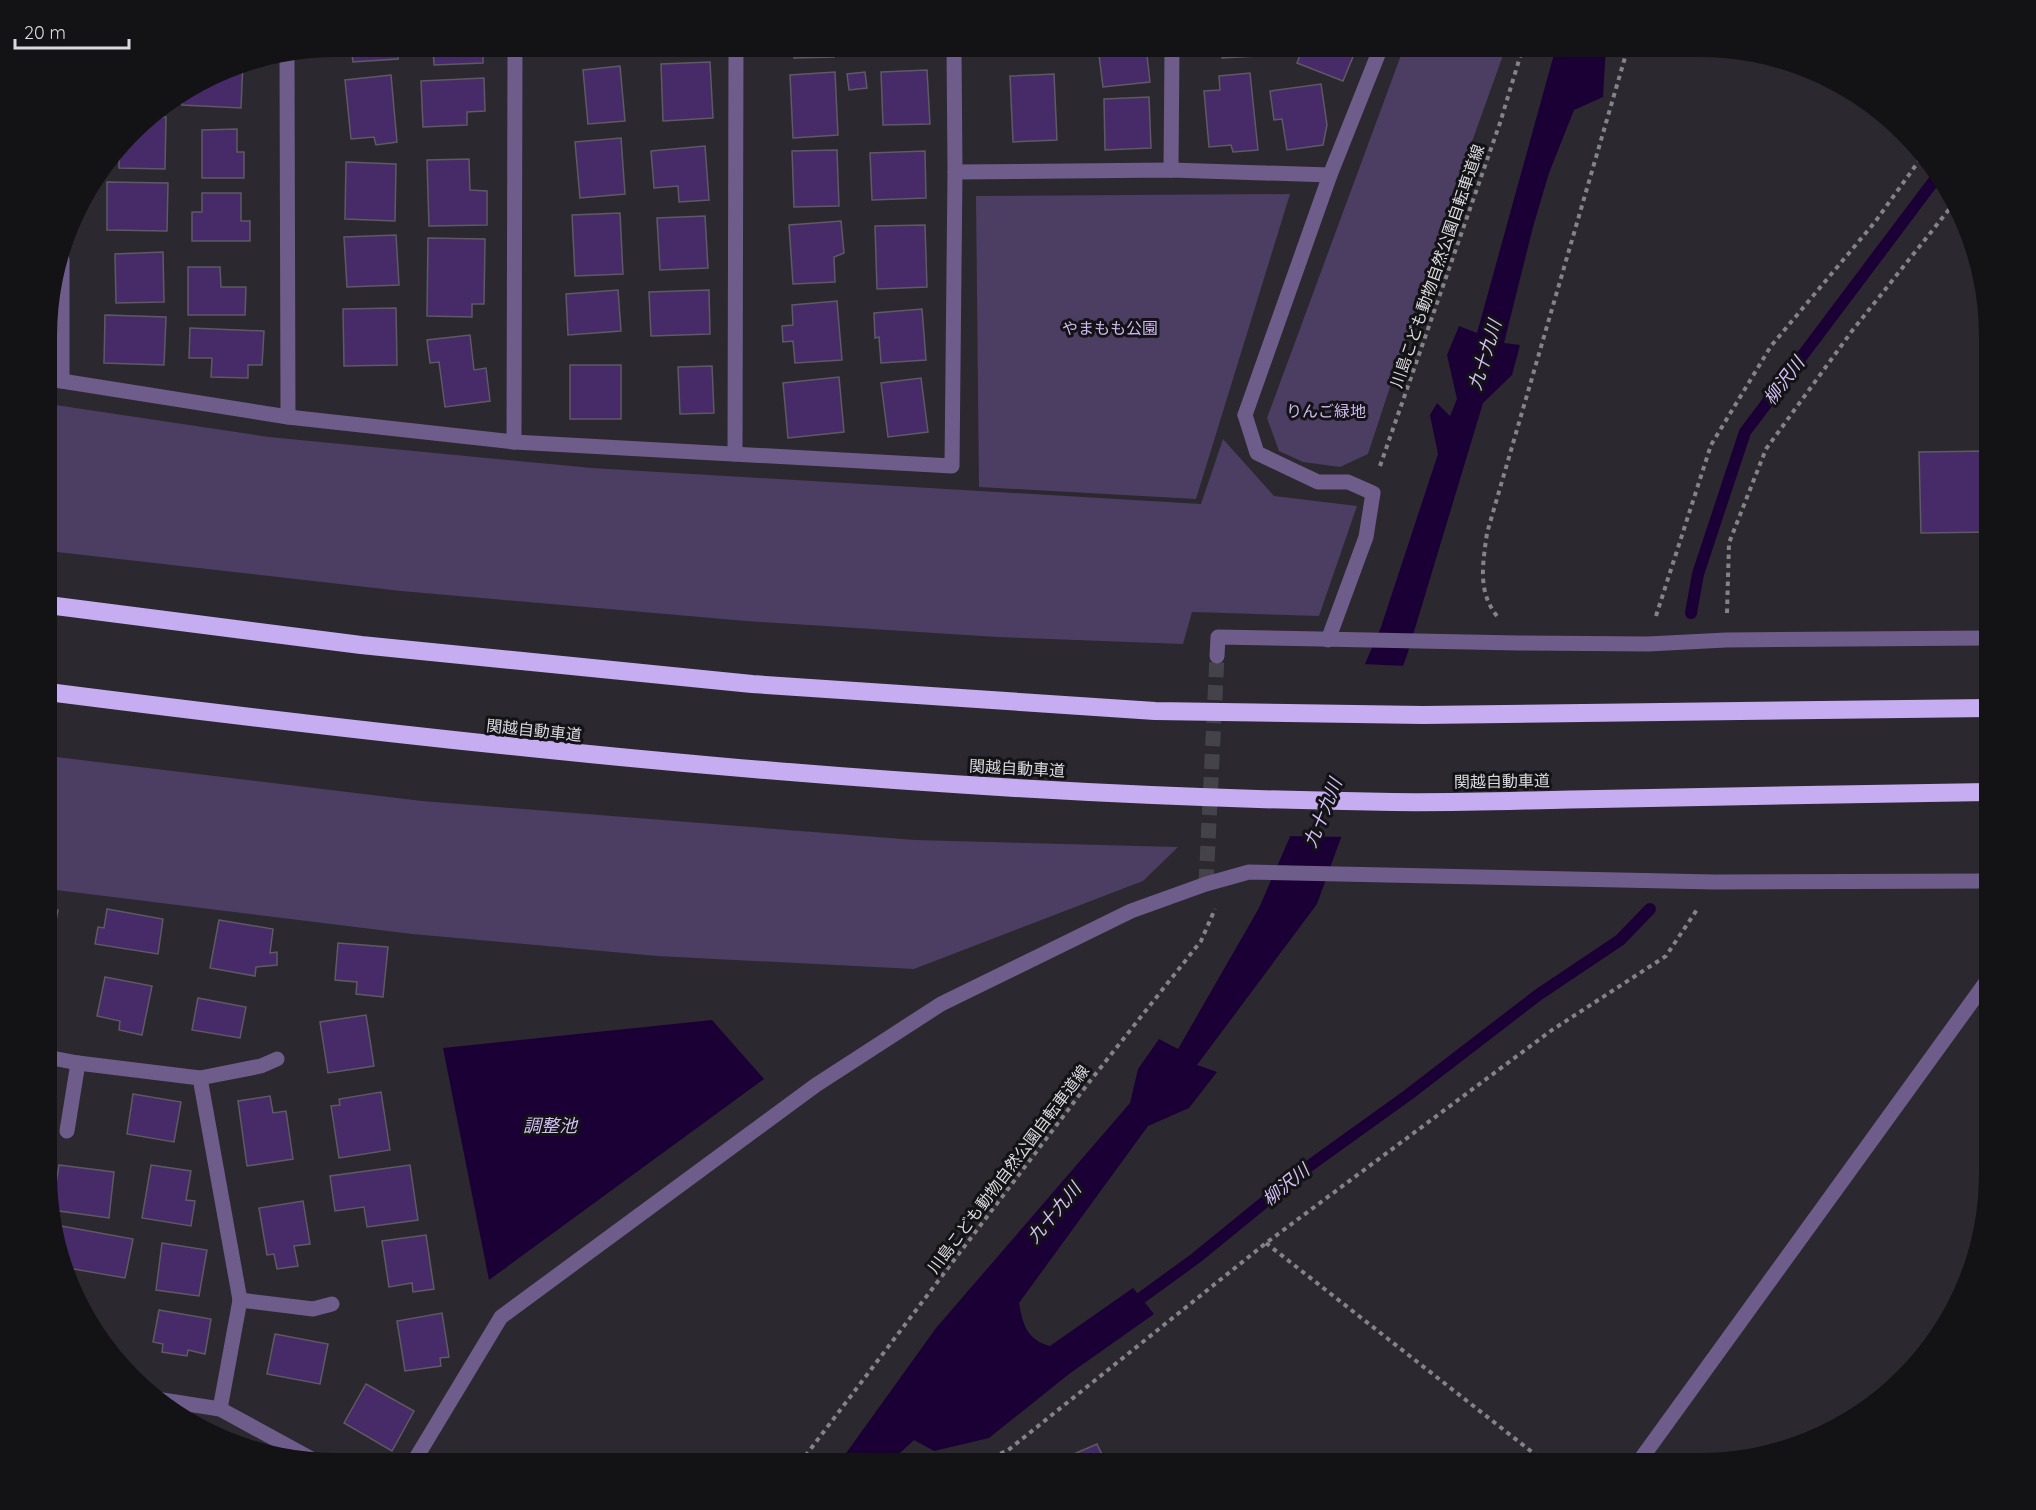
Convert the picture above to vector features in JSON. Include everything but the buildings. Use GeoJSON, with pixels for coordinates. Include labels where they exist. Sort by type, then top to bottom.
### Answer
{"type":"FeatureCollection","features":[{"type":"Feature","properties":{"kind":"highway"},"geometry":{"type":"LineString","coordinates":[[57,606],[361,645],[752,684],[1155,711],[1424,715],[1979,708]]}},
{"type":"Feature","properties":{"kind":"highway","name":"関越自動車道"},"geometry":{"type":"LineString","coordinates":[[57,693],[518,748],[737,769],[967,785],[1297,800],[1396,802],[1979,792]]}},
{"type":"Feature","properties":{"kind":"street"},"geometry":{"type":"LineString","coordinates":[[514,442],[515,57]]}},
{"type":"Feature","properties":{"kind":"street"},"geometry":{"type":"LineString","coordinates":[[735,454],[736,57]]}},
{"type":"Feature","properties":{"kind":"street"},"geometry":{"type":"LineString","coordinates":[[57,380],[288,417],[514,442],[952,466],[954,57]]}},
{"type":"Feature","properties":{"kind":"street"},"geometry":{"type":"LineString","coordinates":[[1172,57],[1172,170]]}},
{"type":"Feature","properties":{"kind":"street"},"geometry":{"type":"LineString","coordinates":[[1328,640],[1366,537],[1373,493],[1348,482],[1318,482],[1257,453],[1245,415],[1330,175],[1377,57]]}},
{"type":"Feature","properties":{"kind":"street"},"geometry":{"type":"LineString","coordinates":[[287,61],[288,417]]}},
{"type":"Feature","properties":{"kind":"street"},"geometry":{"type":"LineString","coordinates":[[955,172],[1172,170],[1330,175]]}},
{"type":"Feature","properties":{"kind":"street"},"geometry":{"type":"LineString","coordinates":[[57,345],[60,294]]}},
{"type":"Feature","properties":{"kind":"street"},"geometry":{"type":"LineString","coordinates":[[1217,656],[1218,637],[1648,644],[1726,640],[1979,638]]}},
{"type":"Feature","properties":{"kind":"street"},"geometry":{"type":"LineString","coordinates":[[419,1453],[501,1317],[816,1085],[941,1004],[1131,911],[1206,884],[1249,872],[1715,882],[1979,881]]}},
{"type":"Feature","properties":{"kind":"street"},"geometry":{"type":"LineString","coordinates":[[1645,1453],[1979,992]]}},
{"type":"Feature","properties":{"kind":"street"},"geometry":{"type":"LineString","coordinates":[[57,1059],[200,1078],[261,1066],[277,1059]]}},
{"type":"Feature","properties":{"kind":"street"},"geometry":{"type":"LineString","coordinates":[[67,1131],[78,1063]]}},
{"type":"Feature","properties":{"kind":"street"},"geometry":{"type":"LineString","coordinates":[[200,1078],[240,1300],[220,1409]]}},
{"type":"Feature","properties":{"kind":"street"},"geometry":{"type":"LineString","coordinates":[[240,1300],[314,1309],[332,1304]]}},
{"type":"Feature","properties":{"kind":"street"},"geometry":{"type":"LineString","coordinates":[[176,1402],[220,1409],[297,1450]]}},
{"type":"Feature","properties":{"kind":"path","name":"川島こども動物自然公園自転車道線"},"geometry":{"type":"LineString","coordinates":[[1373,493],[1380,463],[1500,123],[1520,57]]}},
{"type":"Feature","properties":{"kind":"path"},"geometry":{"type":"LineString","coordinates":[[1518,643],[1491,609],[1482,577],[1487,533],[1625,57]]}},
{"type":"Feature","properties":{"kind":"path"},"geometry":{"type":"LineString","coordinates":[[1648,644],[1711,445],[1771,346],[1875,222],[1918,162]]}},
{"type":"Feature","properties":{"kind":"path"},"geometry":{"type":"LineString","coordinates":[[1726,640],[1729,543],[1766,449],[1852,331],[1949,210]]}},
{"type":"Feature","properties":{"kind":"path"},"geometry":{"type":"LineString","coordinates":[[1002,1453],[1266,1243],[1552,1030],[1666,956],[1715,882]]}},
{"type":"Feature","properties":{"kind":"path","name":"川島こども動物自然公園自転車道線"},"geometry":{"type":"LineString","coordinates":[[808,1453],[1049,1134],[1201,941],[1216,907],[1206,884]]}},
{"type":"Feature","properties":{"kind":"path"},"geometry":{"type":"LineString","coordinates":[[1266,1243],[1533,1453]]}},
{"type":"Feature","properties":{"kind":"green space","name":"りんご緑地"},"geometry":{"type":"Polygon","coordinates":[[[1400,57],[1502,57],[1455,189],[1368,454],[1340,467],[1303,462],[1279,451],[1267,418],[1400,57]]]}},
{"type":"Feature","properties":{"kind":"green space","name":"やまもも公園"},"geometry":{"type":"Polygon","coordinates":[[[1290,194],[1196,499],[979,487],[976,196],[1290,194]]]}},
{"type":"Feature","properties":{"kind":"green space"},"geometry":{"type":"Polygon","coordinates":[[[57,405],[269,437],[592,468],[1201,504],[1223,439],[1274,496],[1357,506],[1319,616],[1192,612],[1183,644],[997,637],[746,621],[401,591],[57,552],[57,405]]]}},
{"type":"Feature","properties":{"kind":"green space"},"geometry":{"type":"Polygon","coordinates":[[[57,757],[422,801],[915,840],[1178,847],[1143,881],[914,969],[657,956],[412,934],[57,890],[57,757]]]}},
{"type":"Feature","properties":{"kind":"water","name":"九十九川"},"geometry":{"type":"Polygon","coordinates":[[[1553,57],[1605,57],[1603,97],[1574,110],[1549,173],[1504,343],[1520,345],[1512,375],[1483,403],[1407,655],[1317,904],[1197,1065],[1217,1072],[1189,1108],[1148,1126],[1019,1303],[1022,1318],[1031,1336],[1050,1346],[1133,1288],[1154,1314],[1069,1374],[989,1438],[934,1451],[914,1440],[900,1453],[846,1453],[936,1328],[1130,1103],[1138,1069],[1159,1039],[1178,1049],[1259,908],[1381,627],[1438,454],[1430,415],[1437,403],[1450,416],[1457,399],[1447,355],[1459,326],[1477,333],[1553,57]]]}},
{"type":"Feature","properties":{"kind":"water","name":"調整池"},"geometry":{"type":"Polygon","coordinates":[[[712,1020],[764,1079],[489,1280],[443,1048],[712,1020]]]}},
{"type":"Feature","properties":{"kind":"pier"},"geometry":{"type":"Polygon","coordinates":[[[1362,664],[1406,666],[1344,837],[1287,836],[1362,664]]]}},
{"type":"Feature","properties":{"kind":"waterway","name":"柳沢川"},"geometry":{"type":"LineString","coordinates":[[1691,613],[1698,574],[1745,432],[1933,182]]}},
{"type":"Feature","properties":{"kind":"waterway","name":"柳沢川"},"geometry":{"type":"LineString","coordinates":[[1130,1306],[1196,1258],[1305,1169],[1408,1095],[1538,995],[1620,940],[1650,909]]}},
{"type":"Feature","properties":{"kind":"tunnel"},"geometry":{"type":"LineString","coordinates":[[1206,884],[1217,656]]}}]}
